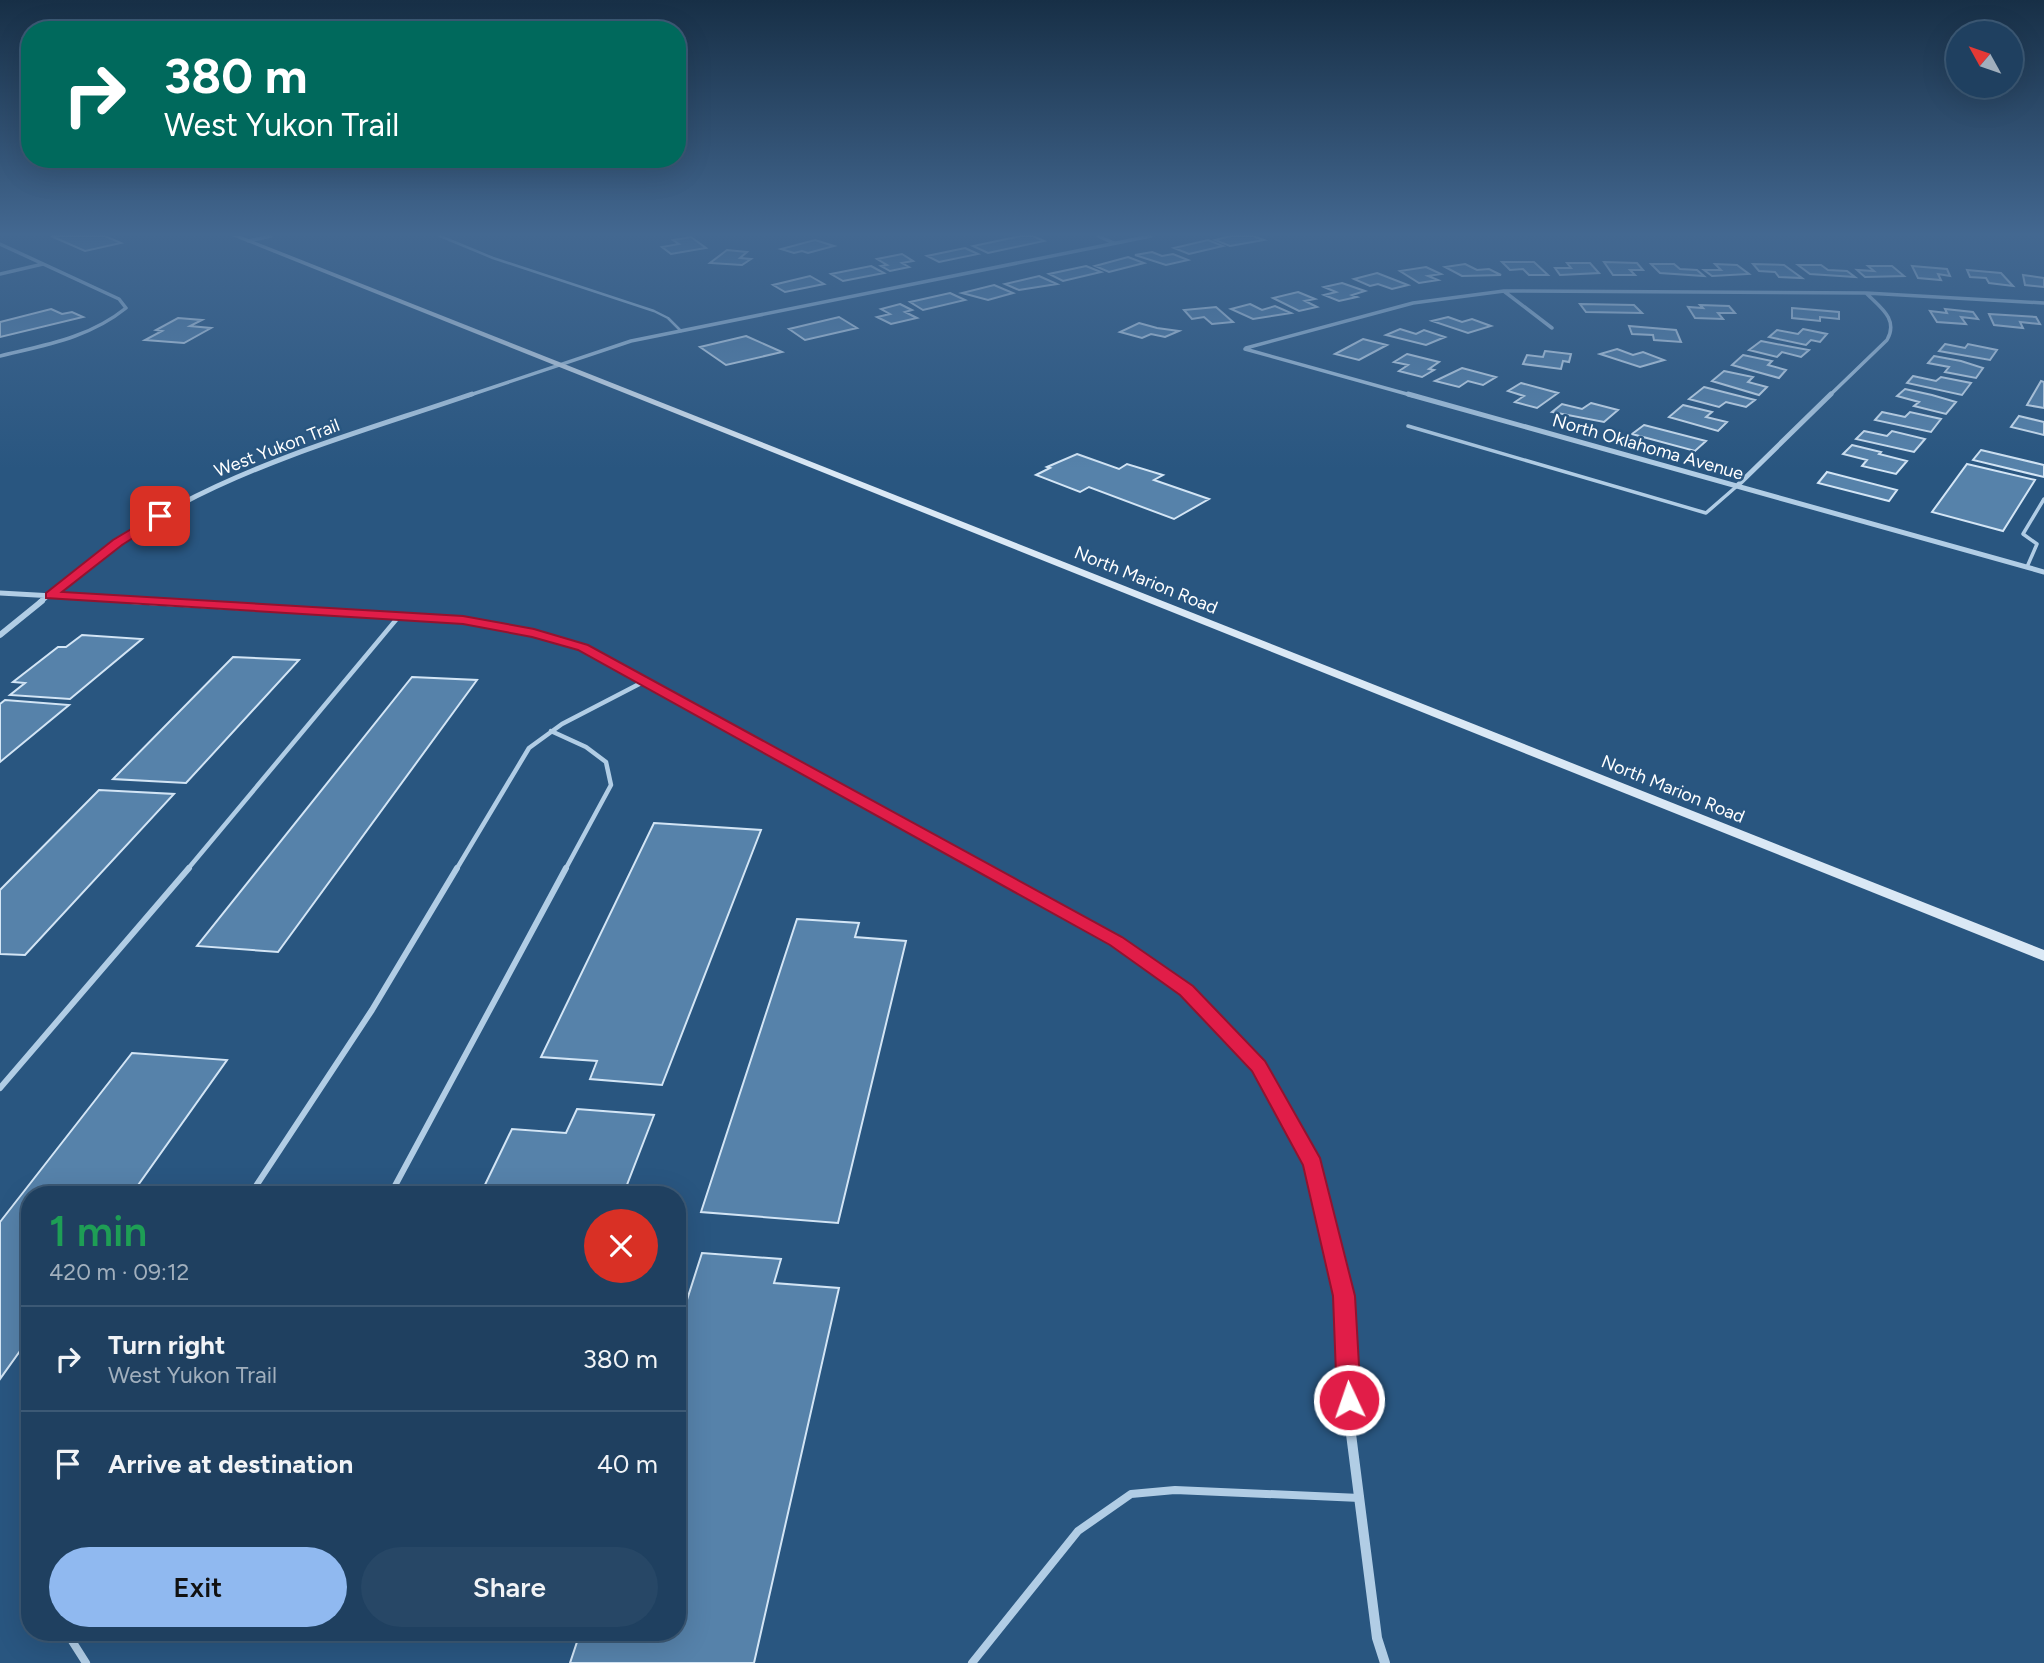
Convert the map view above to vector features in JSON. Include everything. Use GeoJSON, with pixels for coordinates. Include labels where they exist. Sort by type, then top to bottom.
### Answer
{"type":"FeatureCollection","features":[{"type":"Feature","properties":{"kind":"main road","name":"North Marion Road"},"geometry":{"type":"LineString","coordinates":[[430,314],[2044,956]]}},
{"type":"Feature","properties":{"kind":"street"},"geometry":{"type":"LineString","coordinates":[[0,356],[91,331],[120,314]]}},
{"type":"Feature","properties":{"kind":"street","name":"West Yukon Trail"},"geometry":{"type":"LineString","coordinates":[[0,635],[117,542],[230,478],[557,364],[631,341],[768,314]]}},
{"type":"Feature","properties":{"kind":"street","name":"North Oklahoma Avenue"},"geometry":{"type":"LineString","coordinates":[[1374,314],[1245,349],[2044,572]]}},
{"type":"Feature","properties":{"kind":"street"},"geometry":{"type":"LineString","coordinates":[[1533,314],[1552,328]]}},
{"type":"Feature","properties":{"kind":"street"},"geometry":{"type":"LineString","coordinates":[[1737,486],[1887,340],[1892,331],[1890,317],[1887,314]]}},
{"type":"Feature","properties":{"kind":"street"},"geometry":{"type":"LineString","coordinates":[[0,593],[463,620],[534,633],[583,648],[1116,941],[1187,991],[1259,1066],[1313,1164],[1344,1296],[1350,1426],[1377,1638],[1385,1663]]}},
{"type":"Feature","properties":{"kind":"lane"},"geometry":{"type":"LineString","coordinates":[[659,314],[681,331]]}},
{"type":"Feature","properties":{"kind":"lane"},"geometry":{"type":"LineString","coordinates":[[1408,426],[1706,513],[1737,486]]}},
{"type":"Feature","properties":{"kind":"lane"},"geometry":{"type":"LineString","coordinates":[[2028,567],[2037,544],[2023,534],[2044,499]]}},
{"type":"Feature","properties":{"kind":"lane"},"geometry":{"type":"LineString","coordinates":[[0,1088],[91,985],[400,615]]}},
{"type":"Feature","properties":{"kind":"lane"},"geometry":{"type":"LineString","coordinates":[[256,1186],[372,1010],[529,748],[551,731],[645,681]]}},
{"type":"Feature","properties":{"kind":"lane"},"geometry":{"type":"LineString","coordinates":[[395,1186],[611,785],[606,762],[586,747],[551,731]]}},
{"type":"Feature","properties":{"kind":"lane"},"geometry":{"type":"LineString","coordinates":[[972,1663],[1078,1531],[1131,1494],[1175,1490],[1360,1498]]}},
{"type":"Feature","properties":{"kind":"lane"},"geometry":{"type":"LineString","coordinates":[[72,1641],[86,1663]]}},
{"type":"Feature","properties":{"kind":"building"},"geometry":{"type":"Polygon","coordinates":[[[33,314],[76,314],[83,317],[0,337],[0,322],[33,314]]]}},
{"type":"Feature","properties":{"kind":"building"},"geometry":{"type":"Polygon","coordinates":[[[908,314],[917,318],[891,324],[877,317],[908,314]]]}},
{"type":"Feature","properties":{"kind":"building"},"geometry":{"type":"Polygon","coordinates":[[[1187,314],[1223,314],[1233,322],[1212,324],[1204,317],[1192,319],[1187,314]]]}},
{"type":"Feature","properties":{"kind":"building"},"geometry":{"type":"Polygon","coordinates":[[[1241,314],[1287,314],[1253,319],[1241,314]]]}},
{"type":"Feature","properties":{"kind":"building"},"geometry":{"type":"Polygon","coordinates":[[[1692,314],[1719,314],[1723,319],[1695,318],[1692,314]]]}},
{"type":"Feature","properties":{"kind":"building"},"geometry":{"type":"Polygon","coordinates":[[[1792,314],[1839,314],[1839,319],[1820,317],[1820,321],[1792,318],[1792,314]]]}},
{"type":"Feature","properties":{"kind":"building"},"geometry":{"type":"Polygon","coordinates":[[[1932,314],[1974,314],[1978,319],[1961,317],[1966,324],[1937,322],[1932,314]]]}},
{"type":"Feature","properties":{"kind":"building"},"geometry":{"type":"Polygon","coordinates":[[[1989,314],[2036,317],[2040,324],[2020,322],[2023,328],[1994,325],[1989,314]]]}},
{"type":"Feature","properties":{"kind":"building"},"geometry":{"type":"Polygon","coordinates":[[[839,317],[857,328],[805,340],[789,329],[839,317]]]}},
{"type":"Feature","properties":{"kind":"building"},"geometry":{"type":"Polygon","coordinates":[[[1448,317],[1462,322],[1472,319],[1491,326],[1468,333],[1432,321],[1448,317]]]}},
{"type":"Feature","properties":{"kind":"building"},"geometry":{"type":"Polygon","coordinates":[[[178,318],[202,320],[190,326],[211,328],[184,343],[145,340],[162,331],[156,330],[178,318]]]}},
{"type":"Feature","properties":{"kind":"building"},"geometry":{"type":"Polygon","coordinates":[[[1139,323],[1179,331],[1165,337],[1151,334],[1142,338],[1120,332],[1139,323]]]}},
{"type":"Feature","properties":{"kind":"building"},"geometry":{"type":"Polygon","coordinates":[[[1629,326],[1676,330],[1681,342],[1654,340],[1653,335],[1632,334],[1629,326]]]}},
{"type":"Feature","properties":{"kind":"building"},"geometry":{"type":"Polygon","coordinates":[[[1400,329],[1416,334],[1424,330],[1445,337],[1426,345],[1386,335],[1400,329]]]}},
{"type":"Feature","properties":{"kind":"building"},"geometry":{"type":"Polygon","coordinates":[[[1803,329],[1827,334],[1820,342],[1811,340],[1806,345],[1769,337],[1777,330],[1798,334],[1803,329]]]}},
{"type":"Feature","properties":{"kind":"building"},"geometry":{"type":"Polygon","coordinates":[[[746,336],[782,352],[726,365],[700,347],[746,336]]]}},
{"type":"Feature","properties":{"kind":"building"},"geometry":{"type":"Polygon","coordinates":[[[1363,339],[1387,345],[1359,360],[1335,354],[1363,339]]]}},
{"type":"Feature","properties":{"kind":"building"},"geometry":{"type":"Polygon","coordinates":[[[1761,341],[1809,350],[1801,357],[1782,352],[1777,357],[1749,350],[1761,341]]]}},
{"type":"Feature","properties":{"kind":"building"},"geometry":{"type":"Polygon","coordinates":[[[1945,344],[1965,348],[1968,344],[1997,350],[1990,360],[1939,351],[1945,344]]]}},
{"type":"Feature","properties":{"kind":"building"},"geometry":{"type":"Polygon","coordinates":[[[1617,349],[1633,355],[1643,352],[1664,360],[1640,367],[1600,354],[1617,349]]]}},
{"type":"Feature","properties":{"kind":"building"},"geometry":{"type":"Polygon","coordinates":[[[1545,351],[1571,354],[1569,362],[1563,361],[1561,369],[1523,364],[1527,355],[1543,357],[1545,351]]]}},
{"type":"Feature","properties":{"kind":"building"},"geometry":{"type":"Polygon","coordinates":[[[1407,354],[1439,362],[1429,369],[1434,370],[1422,377],[1399,371],[1408,365],[1394,362],[1407,354]]]}},
{"type":"Feature","properties":{"kind":"building"},"geometry":{"type":"Polygon","coordinates":[[[1743,355],[1772,361],[1768,365],[1786,370],[1779,378],[1732,365],[1743,355]]]}},
{"type":"Feature","properties":{"kind":"building"},"geometry":{"type":"Polygon","coordinates":[[[1934,356],[1983,368],[1976,378],[1945,372],[1949,367],[1928,363],[1934,356]]]}},
{"type":"Feature","properties":{"kind":"building"},"geometry":{"type":"Polygon","coordinates":[[[1462,368],[1496,377],[1483,385],[1468,381],[1459,387],[1435,381],[1462,368]]]}},
{"type":"Feature","properties":{"kind":"building"},"geometry":{"type":"Polygon","coordinates":[[[1724,371],[1753,377],[1748,382],[1767,387],[1759,395],[1712,381],[1724,371]]]}},
{"type":"Feature","properties":{"kind":"building"},"geometry":{"type":"Polygon","coordinates":[[[1913,376],[1936,381],[1941,377],[1971,383],[1962,395],[1907,383],[1913,376]]]}},
{"type":"Feature","properties":{"kind":"building"},"geometry":{"type":"Polygon","coordinates":[[[2041,381],[2044,382],[2044,408],[2027,405],[2041,381]]]}},
{"type":"Feature","properties":{"kind":"building"},"geometry":{"type":"Polygon","coordinates":[[[1521,383],[1558,393],[1537,408],[1515,402],[1524,396],[1508,391],[1521,383]]]}},
{"type":"Feature","properties":{"kind":"building"},"geometry":{"type":"Polygon","coordinates":[[[1704,387],[1755,400],[1746,407],[1726,402],[1719,407],[1689,399],[1704,387]]]}},
{"type":"Feature","properties":{"kind":"building"},"geometry":{"type":"Polygon","coordinates":[[[1905,389],[1956,402],[1946,414],[1914,406],[1919,402],[1897,396],[1905,389]]]}},
{"type":"Feature","properties":{"kind":"building"},"geometry":{"type":"Polygon","coordinates":[[[1591,403],[1618,410],[1604,422],[1552,412],[1562,404],[1582,409],[1591,403]]]}},
{"type":"Feature","properties":{"kind":"building"},"geometry":{"type":"Polygon","coordinates":[[[1683,405],[1712,412],[1706,417],[1727,422],[1718,431],[1669,417],[1683,405]]]}},
{"type":"Feature","properties":{"kind":"building"},"geometry":{"type":"Polygon","coordinates":[[[1882,412],[1905,417],[1910,412],[1941,419],[1931,432],[1875,420],[1882,412]]]}},
{"type":"Feature","properties":{"kind":"building"},"geometry":{"type":"Polygon","coordinates":[[[2019,416],[2044,422],[2044,435],[2011,427],[2019,416]]]}},
{"type":"Feature","properties":{"kind":"building"},"geometry":{"type":"Polygon","coordinates":[[[1644,425],[1706,441],[1695,451],[1632,434],[1644,425]]]}},
{"type":"Feature","properties":{"kind":"building"},"geometry":{"type":"Polygon","coordinates":[[[1864,431],[1887,436],[1892,431],[1925,439],[1914,452],[1856,439],[1864,431]]]}},
{"type":"Feature","properties":{"kind":"building"},"geometry":{"type":"Polygon","coordinates":[[[1852,445],[1907,461],[1896,474],[1862,466],[1867,460],[1843,454],[1852,445]]]}},
{"type":"Feature","properties":{"kind":"building"},"geometry":{"type":"Polygon","coordinates":[[[1981,450],[2044,465],[2044,477],[1973,460],[1981,450]]]}},
{"type":"Feature","properties":{"kind":"building"},"geometry":{"type":"Polygon","coordinates":[[[1077,454],[1119,469],[1127,464],[1163,475],[1154,480],[1209,499],[1174,519],[1089,487],[1080,492],[1036,475],[1050,468],[1047,467],[1077,454]]]}},
{"type":"Feature","properties":{"kind":"building"},"geometry":{"type":"Polygon","coordinates":[[[1967,464],[2035,480],[2003,531],[1932,512],[1967,464]]]}},
{"type":"Feature","properties":{"kind":"building"},"geometry":{"type":"Polygon","coordinates":[[[1827,472],[1897,490],[1889,501],[1818,483],[1827,472]]]}},
{"type":"Feature","properties":{"kind":"building"},"geometry":{"type":"Polygon","coordinates":[[[82,635],[142,639],[70,699],[10,695],[25,683],[13,682],[58,647],[66,647],[82,635]]]}},
{"type":"Feature","properties":{"kind":"building"},"geometry":{"type":"Polygon","coordinates":[[[233,657],[299,660],[186,783],[113,779],[233,657]]]}},
{"type":"Feature","properties":{"kind":"building"},"geometry":{"type":"Polygon","coordinates":[[[412,677],[477,680],[278,952],[197,946],[412,677]]]}},
{"type":"Feature","properties":{"kind":"building"},"geometry":{"type":"Polygon","coordinates":[[[5,700],[69,705],[0,762],[0,704],[5,700]]]}},
{"type":"Feature","properties":{"kind":"building"},"geometry":{"type":"Polygon","coordinates":[[[99,790],[174,794],[25,955],[0,954],[0,890],[99,790]]]}},
{"type":"Feature","properties":{"kind":"building"},"geometry":{"type":"Polygon","coordinates":[[[654,823],[761,830],[662,1085],[590,1079],[597,1061],[541,1057],[654,823]]]}},
{"type":"Feature","properties":{"kind":"building"},"geometry":{"type":"Polygon","coordinates":[[[797,919],[859,923],[855,937],[906,941],[838,1223],[701,1212],[797,919]]]}},
{"type":"Feature","properties":{"kind":"building"},"geometry":{"type":"Polygon","coordinates":[[[132,1053],[227,1060],[137,1186],[28,1186],[132,1053]]]}},
{"type":"Feature","properties":{"kind":"building"},"geometry":{"type":"Polygon","coordinates":[[[577,1109],[654,1115],[626,1186],[484,1186],[512,1129],[566,1133],[577,1109]]]}},
{"type":"Feature","properties":{"kind":"building"},"geometry":{"type":"Polygon","coordinates":[[[21,1195],[21,1350],[0,1379],[0,1222],[21,1195]]]}},
{"type":"Feature","properties":{"kind":"building"},"geometry":{"type":"Polygon","coordinates":[[[702,1253],[781,1259],[774,1283],[839,1288],[754,1663],[570,1663],[577,1641],[686,1641],[686,1303],[702,1253]]]}},
{"type":"Feature","properties":{"kind":"route"},"geometry":{"type":"LineString","coordinates":[[160,516],[117,542],[50,595],[172,605],[463,620],[534,633],[583,648],[699,709],[1116,941],[1187,991],[1259,1066],[1313,1164],[1344,1296],[1349,1400]]}}]}
